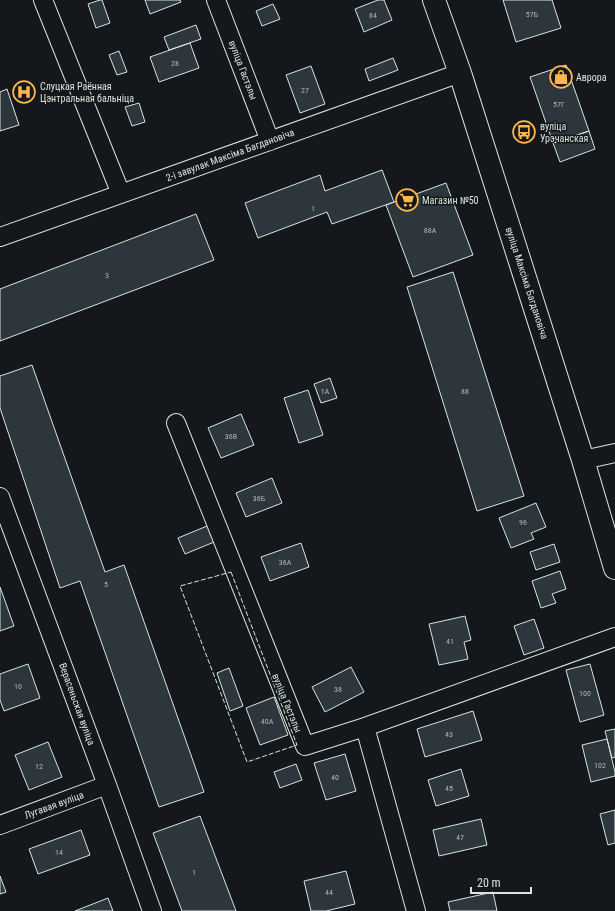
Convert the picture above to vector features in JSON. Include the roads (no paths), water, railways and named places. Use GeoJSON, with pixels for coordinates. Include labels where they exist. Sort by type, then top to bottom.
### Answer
{"type":"FeatureCollection","features":[{"type":"Feature","properties":{"kind":"main road","name":"вуліца Максіма Багдановіча"},"geometry":{"type":"LineString","coordinates":[[434,0],[460,74],[583,460],[615,568]]}},
{"type":"Feature","properties":{"kind":"street"},"geometry":{"type":"LineString","coordinates":[[43,0],[121,194]]}},
{"type":"Feature","properties":{"kind":"street","name":"вуліца Гастэлы"},"geometry":{"type":"LineString","coordinates":[[216,0],[270,141]]}},
{"type":"Feature","properties":{"kind":"street","name":"2-і завулак Максіма Багдановіча"},"geometry":{"type":"LineString","coordinates":[[0,237],[460,74]]}},
{"type":"Feature","properties":{"kind":"street","name":"вуліца Гастэлы"},"geometry":{"type":"LineString","coordinates":[[176,423],[304,746],[365,727]]}},
{"type":"Feature","properties":{"kind":"street"},"geometry":{"type":"LineString","coordinates":[[583,460],[615,453]]}},
{"type":"Feature","properties":{"kind":"street","name":"Верасеньская вуліца"},"geometry":{"type":"LineString","coordinates":[[0,497],[152,911]]}},
{"type":"Feature","properties":{"kind":"street"},"geometry":{"type":"LineString","coordinates":[[416,911],[365,727],[615,637]]}},
{"type":"Feature","properties":{"kind":"street","name":"Лугавая вуліца"},"geometry":{"type":"LineString","coordinates":[[0,825],[107,785]]}},
{"type":"Feature","properties":{"kind":"place","name":"Аврора"},"geometry":{"type":"Point","coordinates":[561,77]}},
{"type":"Feature","properties":{"kind":"place","name":"Слуцкая Раённая Цэнтральная бальніца"},"geometry":{"type":"Point","coordinates":[24,92]}},
{"type":"Feature","properties":{"kind":"place","name":"вуліца Урэчанская"},"geometry":{"type":"Point","coordinates":[524,132]}},
{"type":"Feature","properties":{"kind":"place","name":"Магазин №50"},"geometry":{"type":"Point","coordinates":[407,200]}}]}
